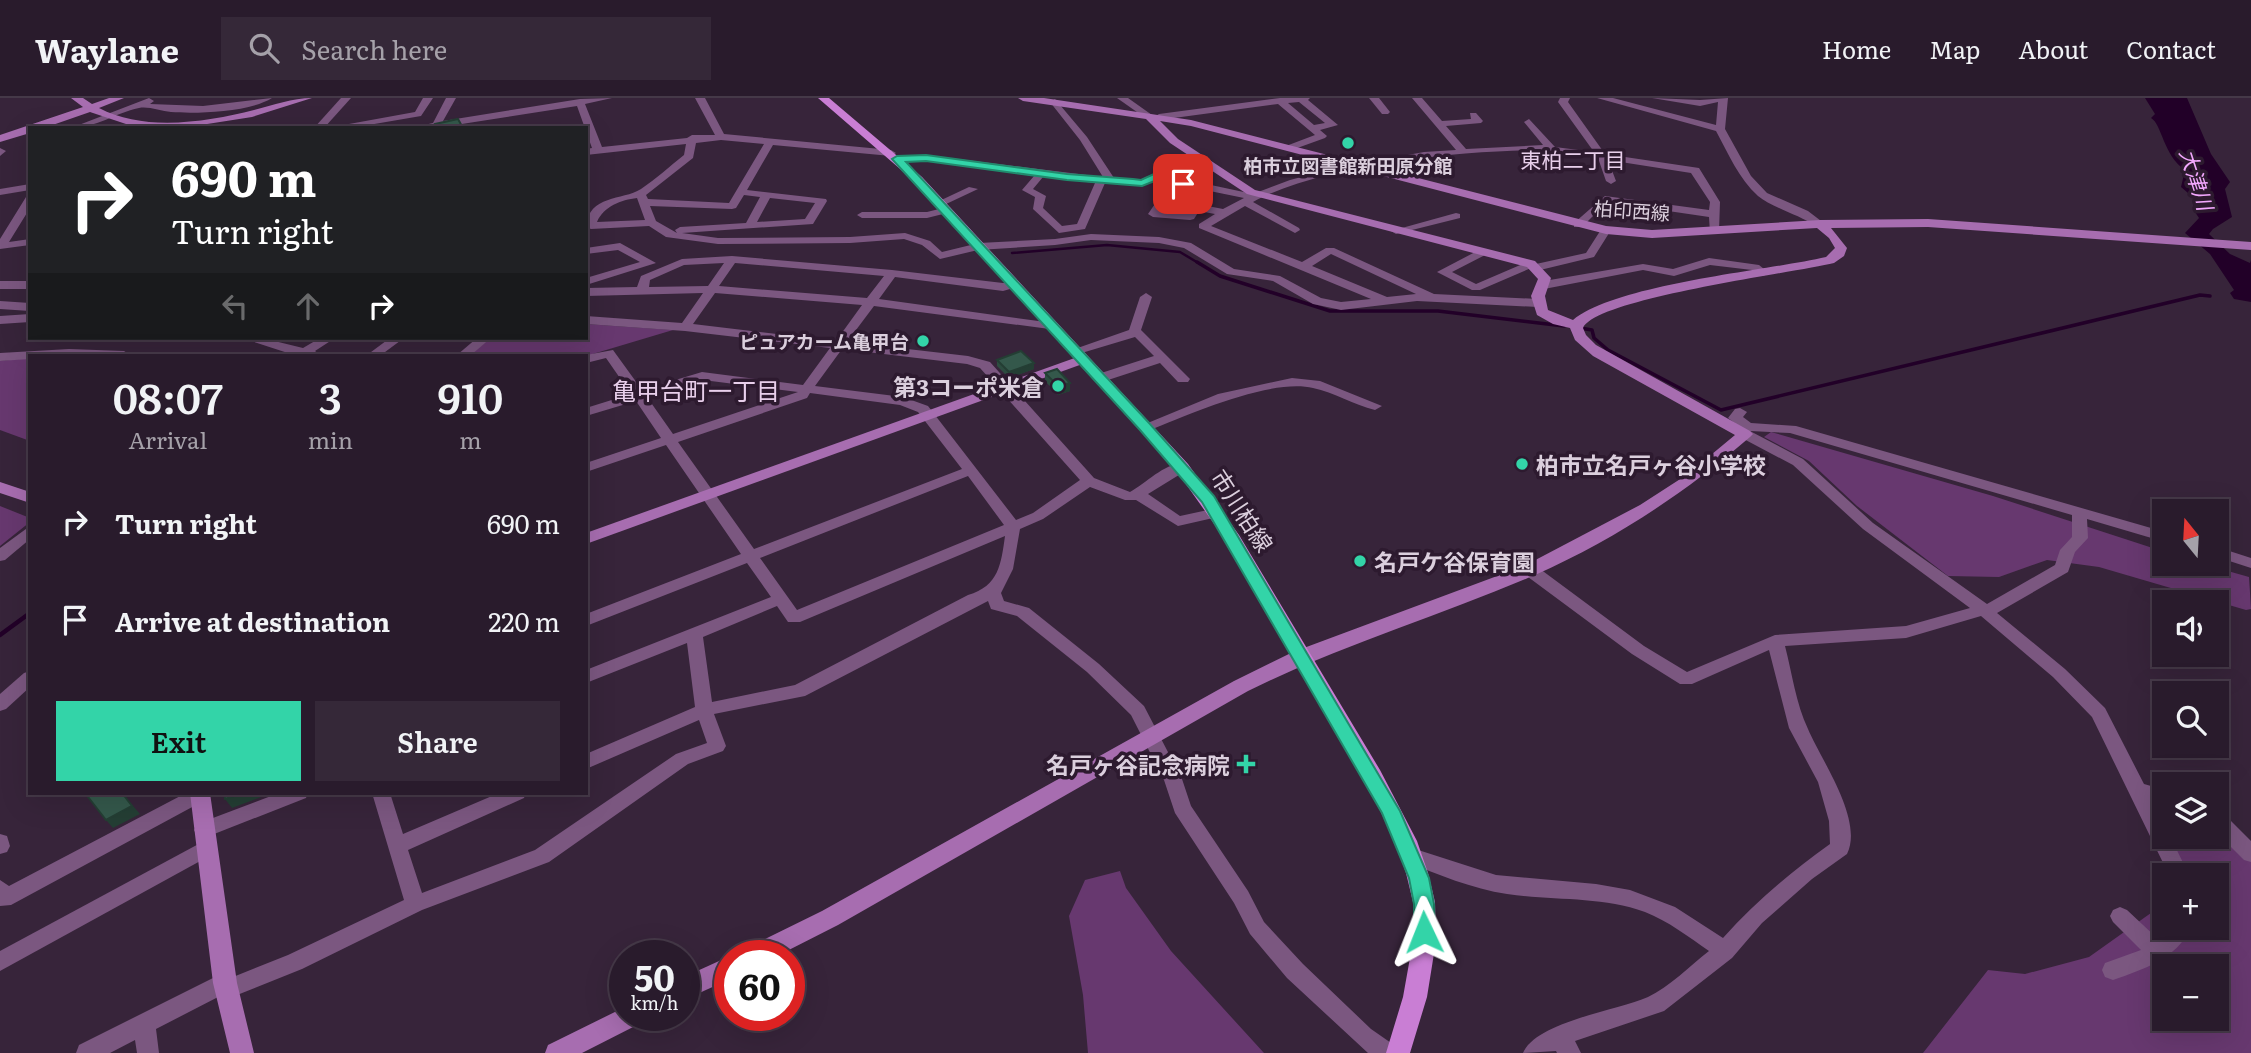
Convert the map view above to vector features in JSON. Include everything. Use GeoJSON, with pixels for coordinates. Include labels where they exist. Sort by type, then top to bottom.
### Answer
{"type":"FeatureCollection","features":[{"type":"Feature","properties":{"kind":"main road","name":"市川柏線"},"geometry":{"type":"LineString","coordinates":[[823,98],[894,156],[943,206],[1181,467],[1217,513],[1391,811],[1412,856],[1424,904],[1422,965],[1416,999],[1398,1053]]}},
{"type":"Feature","properties":{"kind":"street"},"geometry":{"type":"LineString","coordinates":[[76,98],[107,116],[136,126],[223,123],[307,98]]}},
{"type":"Feature","properties":{"kind":"street"},"geometry":{"type":"LineString","coordinates":[[37,126],[119,98]]}},
{"type":"Feature","properties":{"kind":"street"},"geometry":{"type":"LineString","coordinates":[[81,126],[157,98]]}},
{"type":"Feature","properties":{"kind":"street"},"geometry":{"type":"LineString","coordinates":[[139,104],[170,110],[197,110],[267,98],[283,106]]}},
{"type":"Feature","properties":{"kind":"street"},"geometry":{"type":"LineString","coordinates":[[321,126],[346,98]]}},
{"type":"Feature","properties":{"kind":"street"},"geometry":{"type":"LineString","coordinates":[[344,126],[418,114],[428,98]]}},
{"type":"Feature","properties":{"kind":"street"},"geometry":{"type":"LineString","coordinates":[[436,125],[452,98]]}},
{"type":"Feature","properties":{"kind":"street"},"geometry":{"type":"LineString","coordinates":[[429,126],[521,116],[607,98]]}},
{"type":"Feature","properties":{"kind":"street"},"geometry":{"type":"LineString","coordinates":[[701,98],[721,137]]}},
{"type":"Feature","properties":{"kind":"street","name":"柏印西線"},"geometry":{"type":"LineString","coordinates":[[1023,98],[1153,116],[1289,148],[1578,225],[1606,230],[1644,234],[1820,224],[1942,223],[2251,246]]}},
{"type":"Feature","properties":{"kind":"street"},"geometry":{"type":"LineString","coordinates":[[1122,98],[1153,116],[1174,141],[1295,230]]}},
{"type":"Feature","properties":{"kind":"street"},"geometry":{"type":"LineString","coordinates":[[1191,98],[1209,110]]}},
{"type":"Feature","properties":{"kind":"street"},"geometry":{"type":"LineString","coordinates":[[1153,116],[1303,98],[1333,125],[1313,128]]}},
{"type":"Feature","properties":{"kind":"street"},"geometry":{"type":"LineString","coordinates":[[1374,98],[1385,112]]}},
{"type":"Feature","properties":{"kind":"street"},"geometry":{"type":"LineString","coordinates":[[1417,98],[1463,152]]}},
{"type":"Feature","properties":{"kind":"street"},"geometry":{"type":"LineString","coordinates":[[1565,98],[1563,102],[1602,156],[1611,181]]}},
{"type":"Feature","properties":{"kind":"street"},"geometry":{"type":"LineString","coordinates":[[1602,98],[1720,129]]}},
{"type":"Feature","properties":{"kind":"street"},"geometry":{"type":"LineString","coordinates":[[1657,98],[1700,103],[1723,98],[1720,129],[1747,177],[1763,195],[1812,217],[1839,243],[1840,253],[1820,263],[1622,301],[1586,314],[1577,325],[1579,337],[1598,353],[1798,462],[1878,534],[1985,611],[2059,673],[2099,713],[2173,863]]}},
{"type":"Feature","properties":{"kind":"street"},"geometry":{"type":"LineString","coordinates":[[1274,101],[1322,136],[1289,148]]}},
{"type":"Feature","properties":{"kind":"street"},"geometry":{"type":"LineString","coordinates":[[580,102],[598,151]]}},
{"type":"Feature","properties":{"kind":"street"},"geometry":{"type":"LineString","coordinates":[[1055,102],[1084,139],[1106,180]]}},
{"type":"Feature","properties":{"kind":"street"},"geometry":{"type":"LineString","coordinates":[[1439,124],[1478,121],[1473,116]]}},
{"type":"Feature","properties":{"kind":"street"},"geometry":{"type":"LineString","coordinates":[[1529,122],[1552,149]]}},
{"type":"Feature","properties":{"kind":"street"},"geometry":{"type":"LineString","coordinates":[[0,139],[28,129]]}},
{"type":"Feature","properties":{"kind":"street"},"geometry":{"type":"LineString","coordinates":[[588,152],[692,138],[721,137],[1106,180],[1142,183],[1156,176],[1512,257],[1533,266],[1544,276],[1538,303]]}},
{"type":"Feature","properties":{"kind":"street"},"geometry":{"type":"LineString","coordinates":[[642,198],[689,156],[692,138]]}},
{"type":"Feature","properties":{"kind":"street"},"geometry":{"type":"LineString","coordinates":[[651,223],[589,227],[594,215],[602,208],[628,195],[732,206],[770,142]]}},
{"type":"Feature","properties":{"kind":"street"},"geometry":{"type":"LineString","coordinates":[[1384,300],[1203,226],[1253,198],[1294,182],[1358,166],[1516,148],[1552,149],[1695,170],[1715,202],[1714,230]]}},
{"type":"Feature","properties":{"kind":"street"},"geometry":{"type":"LineString","coordinates":[[1041,173],[1027,190],[1041,196],[1038,209],[1059,230],[1081,228],[1106,180]]}},
{"type":"Feature","properties":{"kind":"street"},"geometry":{"type":"LineString","coordinates":[[1183,184],[1163,200],[1153,214],[1190,217],[1195,206]]}},
{"type":"Feature","properties":{"kind":"street"},"geometry":{"type":"LineString","coordinates":[[0,192],[28,187]]}},
{"type":"Feature","properties":{"kind":"street"},"geometry":{"type":"LineString","coordinates":[[862,215],[927,215],[973,189]]}},
{"type":"Feature","properties":{"kind":"street"},"geometry":{"type":"LineString","coordinates":[[664,232],[809,222],[822,201],[741,192]]}},
{"type":"Feature","properties":{"kind":"street"},"geometry":{"type":"LineString","coordinates":[[749,226],[767,195]]}},
{"type":"Feature","properties":{"kind":"street"},"geometry":{"type":"LineString","coordinates":[[642,198],[651,223],[664,232],[718,242],[750,239],[850,240],[905,236],[926,243],[940,256],[979,247],[1091,237],[1159,240],[1187,246],[1231,272],[1276,278],[1317,301],[1352,306],[1384,300],[1435,297],[1538,303]]}},
{"type":"Feature","properties":{"kind":"street"},"geometry":{"type":"LineString","coordinates":[[1163,200],[1225,213]]}},
{"type":"Feature","properties":{"kind":"street"},"geometry":{"type":"LineString","coordinates":[[1578,225],[1605,200],[1713,214]]}},
{"type":"Feature","properties":{"kind":"street"},"geometry":{"type":"LineString","coordinates":[[28,202],[1,246],[28,242]]}},
{"type":"Feature","properties":{"kind":"street"},"geometry":{"type":"LineString","coordinates":[[1396,231],[1457,216]]}},
{"type":"Feature","properties":{"kind":"street"},"geometry":{"type":"LineString","coordinates":[[1483,252],[1443,272],[1476,288],[1533,266],[1590,256],[1606,230]]}},
{"type":"Feature","properties":{"kind":"street"},"geometry":{"type":"LineString","coordinates":[[588,251],[620,246],[650,263],[588,281]]}},
{"type":"Feature","properties":{"kind":"street"},"geometry":{"type":"LineString","coordinates":[[1304,266],[1330,250],[1435,297]]}},
{"type":"Feature","properties":{"kind":"street"},"geometry":{"type":"LineString","coordinates":[[643,289],[645,278],[682,262],[732,259],[892,272],[1003,287],[1013,285]]}},
{"type":"Feature","properties":{"kind":"street"},"geometry":{"type":"LineString","coordinates":[[685,327],[732,259]]}},
{"type":"Feature","properties":{"kind":"street"},"geometry":{"type":"LineString","coordinates":[[1544,285],[1643,267],[1674,273],[1709,261],[1755,267],[1763,273]]}},
{"type":"Feature","properties":{"kind":"street"},"geometry":{"type":"LineString","coordinates":[[588,467],[802,396],[892,272]]}},
{"type":"Feature","properties":{"kind":"street"},"geometry":{"type":"LineString","coordinates":[[0,285],[28,285]]}},
{"type":"Feature","properties":{"kind":"street"},"geometry":{"type":"LineString","coordinates":[[588,292],[711,289],[871,302],[1053,327]]}},
{"type":"Feature","properties":{"kind":"street"},"geometry":{"type":"LineString","coordinates":[[1134,333],[1146,297]]}},
{"type":"Feature","properties":{"kind":"street"},"geometry":{"type":"LineString","coordinates":[[1538,303],[1546,316],[1577,325]]}},
{"type":"Feature","properties":{"kind":"street"},"geometry":{"type":"LineString","coordinates":[[0,305],[28,307]]}},
{"type":"Feature","properties":{"kind":"street"},"geometry":{"type":"LineString","coordinates":[[0,320],[28,318]]}},
{"type":"Feature","properties":{"kind":"street"},"geometry":{"type":"LineString","coordinates":[[588,320],[685,327],[968,360],[985,365],[1089,481],[1125,497],[1138,494],[1181,467]]}},
{"type":"Feature","properties":{"kind":"street"},"geometry":{"type":"LineString","coordinates":[[588,538],[1006,387],[1134,333],[1138,333],[1183,379]]}},
{"type":"Feature","properties":{"kind":"street"},"geometry":{"type":"LineString","coordinates":[[40,354],[54,340]]}},
{"type":"Feature","properties":{"kind":"street"},"geometry":{"type":"LineString","coordinates":[[258,340],[306,354],[326,340]]}},
{"type":"Feature","properties":{"kind":"street"},"geometry":{"type":"LineString","coordinates":[[374,354],[395,340]]}},
{"type":"Feature","properties":{"kind":"street"},"geometry":{"type":"LineString","coordinates":[[389,354],[409,340]]}},
{"type":"Feature","properties":{"kind":"street"},"geometry":{"type":"LineString","coordinates":[[464,354],[482,340]]}},
{"type":"Feature","properties":{"kind":"street"},"geometry":{"type":"LineString","coordinates":[[588,358],[608,353],[794,618],[1038,516],[1089,481]]}},
{"type":"Feature","properties":{"kind":"street"},"geometry":{"type":"LineString","coordinates":[[40,354],[113,354]]}},
{"type":"Feature","properties":{"kind":"street"},"geometry":{"type":"LineString","coordinates":[[0,357],[28,355]]}},
{"type":"Feature","properties":{"kind":"street"},"geometry":{"type":"LineString","coordinates":[[1100,377],[1161,358]]}},
{"type":"Feature","properties":{"kind":"street"},"geometry":{"type":"LineString","coordinates":[[588,411],[702,376],[903,401],[923,408],[929,415],[1013,526],[1014,543],[1000,583],[993,592],[974,599],[799,691],[705,710],[588,761]]}},
{"type":"Feature","properties":{"kind":"street"},"geometry":{"type":"LineString","coordinates":[[1145,427],[1223,397],[1292,382],[1315,384],[1375,406]]}},
{"type":"Feature","properties":{"kind":"street"},"geometry":{"type":"LineString","coordinates":[[1740,412],[1735,418],[1744,431]]}},
{"type":"Feature","properties":{"kind":"street"},"geometry":{"type":"LineString","coordinates":[[785,940],[830,918],[1149,736],[1300,657],[1530,570],[1654,503],[1693,477],[1744,431],[1791,429],[2152,533]]}},
{"type":"Feature","properties":{"kind":"street"},"geometry":{"type":"LineString","coordinates":[[588,619],[969,471]]}},
{"type":"Feature","properties":{"kind":"street"},"geometry":{"type":"LineString","coordinates":[[0,487],[28,497]]}},
{"type":"Feature","properties":{"kind":"street"},"geometry":{"type":"LineString","coordinates":[[1138,494],[1178,521],[1217,513]]}},
{"type":"Feature","properties":{"kind":"street"},"geometry":{"type":"LineString","coordinates":[[1530,570],[1639,650],[1686,680],[1775,641],[1906,632],[1985,611],[2062,568],[2068,550],[2080,538],[2079,511]]}},
{"type":"Feature","properties":{"kind":"street"},"geometry":{"type":"LineString","coordinates":[[0,556],[28,533]]}},
{"type":"Feature","properties":{"kind":"street"},"geometry":{"type":"LineString","coordinates":[[2230,556],[2251,563]]}},
{"type":"Feature","properties":{"kind":"street"},"geometry":{"type":"LineString","coordinates":[[993,592],[997,605],[1024,612],[1093,668],[1139,710],[1149,736],[1174,779],[1182,808],[1241,897],[1257,928],[1303,979],[1363,1036],[1386,1053]]}},
{"type":"Feature","properties":{"kind":"street"},"geometry":{"type":"LineString","coordinates":[[588,676],[780,598]]}},
{"type":"Feature","properties":{"kind":"street"},"geometry":{"type":"LineString","coordinates":[[87,1053],[226,986],[295,962],[415,904],[542,856],[682,759],[717,747],[705,710],[694,633]]}},
{"type":"Feature","properties":{"kind":"street"},"geometry":{"type":"LineString","coordinates":[[1534,1053],[1564,1044],[1656,1004],[1724,951],[1755,917],[1805,873],[1840,848],[1839,821],[1827,782],[1798,728],[1775,641]]}},
{"type":"Feature","properties":{"kind":"street"},"geometry":{"type":"LineString","coordinates":[[0,704],[28,679]]}},
{"type":"Feature","properties":{"kind":"street"},"geometry":{"type":"LineString","coordinates":[[2137,790],[2152,794]]}},
{"type":"Feature","properties":{"kind":"street"},"geometry":{"type":"LineString","coordinates":[[0,889],[4,899],[196,795]]}},
{"type":"Feature","properties":{"kind":"street"},"geometry":{"type":"LineString","coordinates":[[200,795],[226,986],[242,1053]]}},
{"type":"Feature","properties":{"kind":"street"},"geometry":{"type":"LineString","coordinates":[[0,962],[205,839],[295,795]]}},
{"type":"Feature","properties":{"kind":"street"},"geometry":{"type":"LineString","coordinates":[[382,795],[415,904]]}},
{"type":"Feature","properties":{"kind":"street"},"geometry":{"type":"LineString","coordinates":[[397,845],[512,795]]}},
{"type":"Feature","properties":{"kind":"street"},"geometry":{"type":"LineString","coordinates":[[2229,832],[2251,854]]}},
{"type":"Feature","properties":{"kind":"street"},"geometry":{"type":"LineString","coordinates":[[1412,856],[1467,876],[1507,885],[1606,892],[1647,904],[1675,916],[1724,951]]}},
{"type":"Feature","properties":{"kind":"street"},"geometry":{"type":"LineString","coordinates":[[2120,916],[2158,952]]}},
{"type":"Feature","properties":{"kind":"street"},"geometry":{"type":"LineString","coordinates":[[2113,970],[2152,957],[2173,940]]}},
{"type":"Feature","properties":{"kind":"street"},"geometry":{"type":"LineString","coordinates":[[144,1024],[148,1053]]}},
{"type":"Feature","properties":{"kind":"street"},"geometry":{"type":"LineString","coordinates":[[557,1053],[609,1027]]}},
{"type":"Feature","properties":{"kind":"shaded area"},"geometry":{"type":"Polygon","coordinates":[[[588,324],[673,330],[588,355],[470,354],[488,340],[588,340],[588,324]]]}},
{"type":"Feature","properties":{"kind":"shaded area"},"geometry":{"type":"Polygon","coordinates":[[[28,358],[28,440],[0,430],[0,361],[28,358]]]}},
{"type":"Feature","properties":{"kind":"shaded area"},"geometry":{"type":"Polygon","coordinates":[[[1771,432],[1993,496],[2152,548],[2152,576],[2230,576],[2230,572],[2249,577],[2251,609],[2229,605],[2229,590],[2178,590],[2099,567],[2047,560],[1999,577],[1948,576],[1857,506],[1809,461],[1764,437],[1771,432]]]}},
{"type":"Feature","properties":{"kind":"shaded area"},"geometry":{"type":"Polygon","coordinates":[[[0,506],[28,517],[28,524],[0,546],[0,506]]]}},
{"type":"Feature","properties":{"kind":"shaded area"},"geometry":{"type":"Polygon","coordinates":[[[2229,832],[2251,854],[2251,1053],[1923,1053],[1988,970],[2025,974],[2089,957],[2152,912],[2152,940],[2229,940],[2229,863],[2169,863],[2168,849],[2229,849],[2229,832]]]}},
{"type":"Feature","properties":{"kind":"shaded area"},"geometry":{"type":"Polygon","coordinates":[[[1120,871],[1126,888],[1171,951],[1264,1053],[1088,1053],[1083,995],[1069,916],[1085,880],[1120,871]]]}},
{"type":"Feature","properties":{"kind":"water","name":"大津川"},"geometry":{"type":"Polygon","coordinates":[[[2145,98],[2187,98],[2211,154],[2230,182],[2225,189],[2232,217],[2209,234],[2230,254],[2250,263],[2251,260],[2251,302],[2234,299],[2230,293],[2234,290],[2210,254],[2185,233],[2199,218],[2193,209],[2195,199],[2181,187],[2185,170],[2167,149],[2155,121],[2151,118],[2155,114],[2145,98]]]}},
{"type":"Feature","properties":{"kind":"building"},"geometry":{"type":"Polygon","coordinates":[[[458,119],[462,126],[436,126],[435,124],[458,119]]]}},
{"type":"Feature","properties":{"kind":"building"},"geometry":{"type":"Polygon","coordinates":[[[1021,351],[1034,363],[1009,372],[997,360],[1021,351]]]}},
{"type":"Feature","properties":{"kind":"building"},"geometry":{"type":"Polygon","coordinates":[[[1057,369],[1070,383],[1058,386],[1045,373],[1057,369]]]}},
{"type":"Feature","properties":{"kind":"building"},"geometry":{"type":"Polygon","coordinates":[[[87,795],[124,795],[132,806],[106,820],[87,795]]]}},
{"type":"Feature","properties":{"kind":"waterway"},"geometry":{"type":"LineString","coordinates":[[1012,253],[1107,245],[1180,252],[1200,264]]}},
{"type":"Feature","properties":{"kind":"waterway"},"geometry":{"type":"LineString","coordinates":[[1197,262],[1220,276],[1330,311],[1438,311],[1564,326]]}},
{"type":"Feature","properties":{"kind":"waterway"},"geometry":{"type":"LineString","coordinates":[[1580,328],[1592,330],[1594,338],[1608,350],[1721,410],[2200,295],[2210,296]]}},
{"type":"Feature","properties":{"kind":"waterway"},"geometry":{"type":"LineString","coordinates":[[0,635],[28,614]]}},
{"type":"Feature","properties":{"kind":"place","name":"柏市立図書館新田原分館"},"geometry":{"type":"Point","coordinates":[1348,143]}},
{"type":"Feature","properties":{"kind":"place","name":"ピュアカーム亀甲台"},"geometry":{"type":"Point","coordinates":[923,341]}},
{"type":"Feature","properties":{"kind":"place","name":"第3コーポ米倉"},"geometry":{"type":"Point","coordinates":[1058,386]}},
{"type":"Feature","properties":{"kind":"place","name":"柏市立名戸ヶ谷小学校"},"geometry":{"type":"Point","coordinates":[1522,464]}},
{"type":"Feature","properties":{"kind":"place","name":"名戸ケ谷保育園"},"geometry":{"type":"Point","coordinates":[1360,561]}},
{"type":"Feature","properties":{"kind":"place","name":"名戸ヶ谷記念病院"},"geometry":{"type":"Point","coordinates":[1246,764]}},
{"type":"Feature","properties":{"kind":"district","name":"東柏二丁目"},"geometry":{"type":"Point","coordinates":[1573,158]}},
{"type":"Feature","properties":{"kind":"district","name":"亀甲台町一丁目"},"geometry":{"type":"Point","coordinates":[696,389]}},
{"type":"Feature","properties":{"kind":"route"},"geometry":{"type":"LineString","coordinates":[[1183,184],[1156,176],[1142,183],[1133,183],[926,158],[897,159],[1145,427],[1208,500],[1391,811],[1419,878],[1424,904],[1424,932]]}}]}
